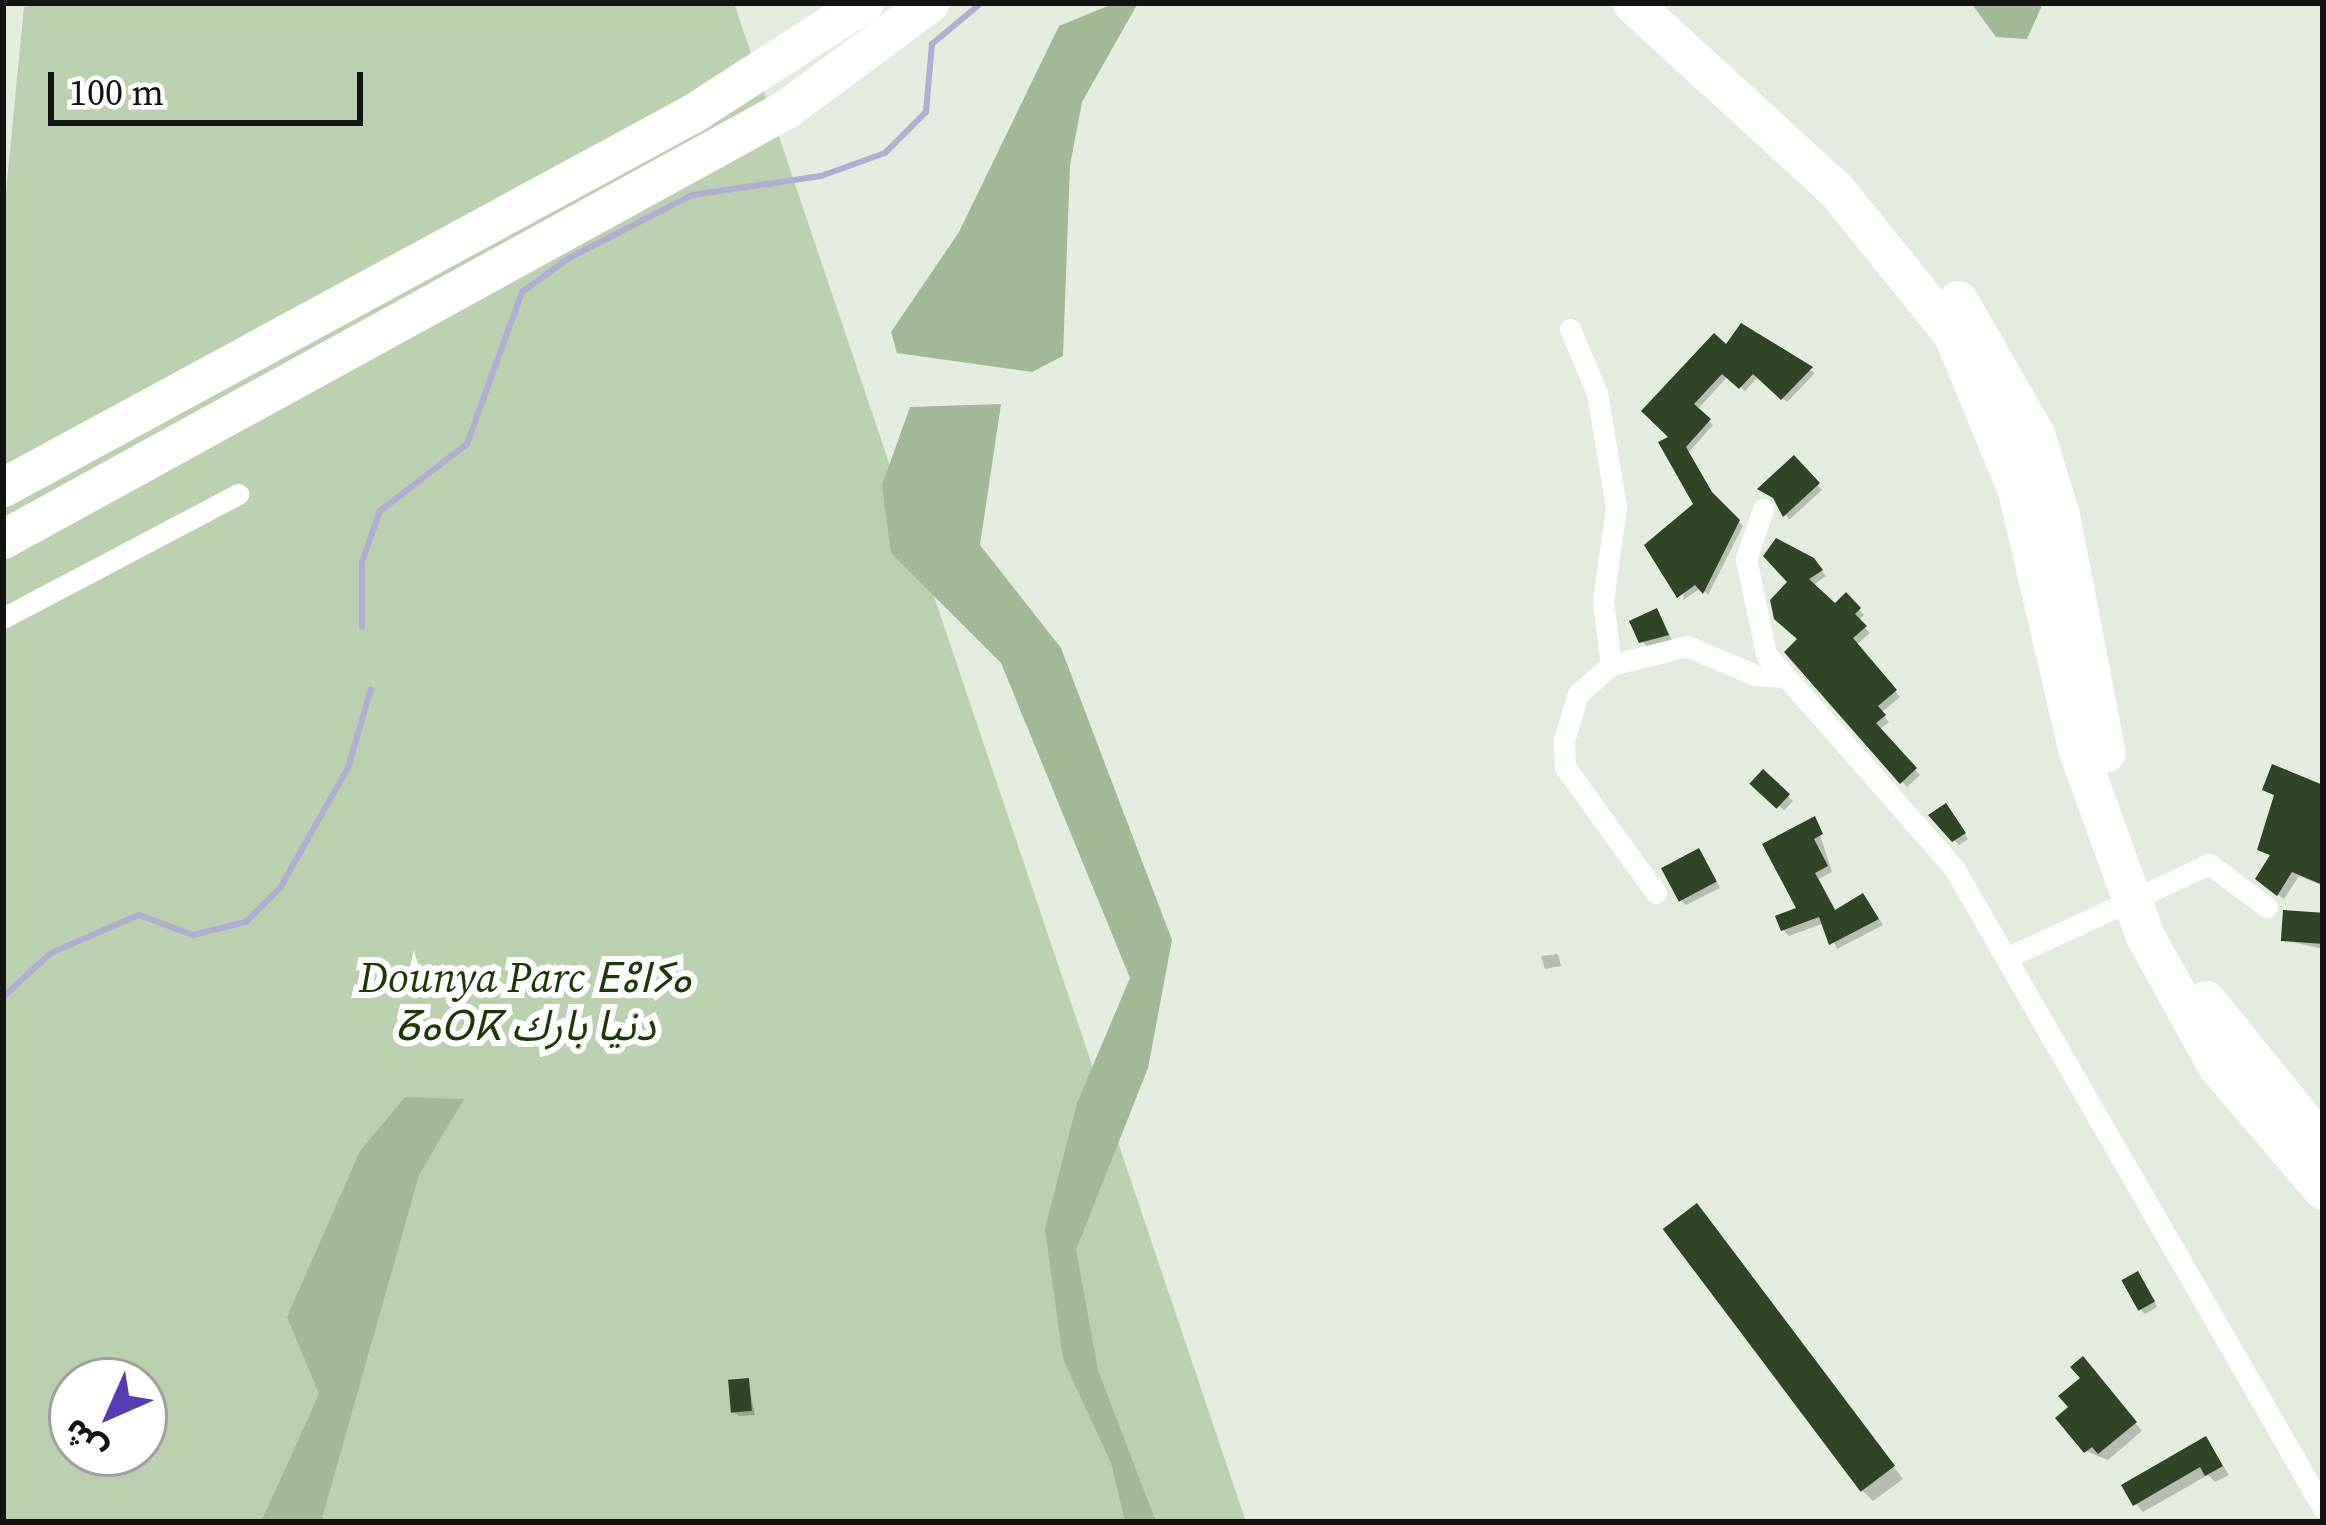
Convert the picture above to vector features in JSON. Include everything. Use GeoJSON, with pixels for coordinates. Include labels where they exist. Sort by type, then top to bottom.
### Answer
{"type":"FeatureCollection","features":[{"type":"Feature","properties":{"kind":"highway"},"geometry":{"type":"LineString","coordinates":[[3,487],[693,113],[864,3]]}},
{"type":"Feature","properties":{"kind":"highway"},"geometry":{"type":"LineString","coordinates":[[3,538],[785,110],[928,3]]}},
{"type":"Feature","properties":{"kind":"highway"},"geometry":{"type":"LineString","coordinates":[[1632,3],[1837,190],[1954,335],[2017,490],[2086,780],[2145,936],[2217,1066],[2323,1190]]}},
{"type":"Feature","properties":{"kind":"highway"},"geometry":{"type":"LineString","coordinates":[[1670,3],[1868,186],[1925,251],[1995,354],[2035,434],[2060,515],[2120,819],[2217,1020],[2323,1145]]}},
{"type":"Feature","properties":{"kind":"street"},"geometry":{"type":"LineString","coordinates":[[1570,328],[1597,393],[1612,479],[1617,532],[1603,601],[1611,665]]}},
{"type":"Feature","properties":{"kind":"street"},"geometry":{"type":"LineString","coordinates":[[3,618],[238,494]]}},
{"type":"Feature","properties":{"kind":"street"},"geometry":{"type":"LineString","coordinates":[[1763,509],[1746,559],[1747,586],[1758,634],[1780,676],[1928,830],[2323,1508]]}},
{"type":"Feature","properties":{"kind":"street"},"geometry":{"type":"LineString","coordinates":[[1656,893],[1577,794],[1565,767],[1564,740],[1578,694],[1611,665],[1700,647],[1755,675],[1780,676]]}},
{"type":"Feature","properties":{"kind":"street"},"geometry":{"type":"LineString","coordinates":[[2006,958],[2184,870],[2222,868],[2267,907]]}},
{"type":"Feature","properties":{"kind":"green space","name":"Dounya Parc ⴹⵓⵏⵢⴰ ⵒⴰⵔⴽ دنيا بارك"},"geometry":{"type":"Polygon","coordinates":[[[46,3],[734,3],[1246,1522],[3,1522],[3,222],[24,7],[46,3]]]}},
{"type":"Feature","properties":{"kind":"green space"},"geometry":{"type":"Polygon","coordinates":[[[1115,3],[1138,3],[1082,102],[1070,165],[1063,356],[1032,372],[897,353],[891,332],[959,232],[1059,26],[1115,3]]]}},
{"type":"Feature","properties":{"kind":"green space"},"geometry":{"type":"Polygon","coordinates":[[[1971,3],[2043,3],[2027,39],[1996,37],[1971,3]]]}},
{"type":"Feature","properties":{"kind":"green space"},"geometry":{"type":"Polygon","coordinates":[[[1001,404],[980,545],[1061,648],[1172,940],[1148,1068],[1076,1250],[1098,1370],[1156,1522],[1125,1522],[1111,1463],[1063,1359],[1045,1229],[1077,1103],[1130,978],[1001,663],[891,553],[882,485],[910,407],[1001,404]]]}},
{"type":"Feature","properties":{"kind":"green space"},"geometry":{"type":"Polygon","coordinates":[[[405,1097],[464,1099],[419,1175],[321,1522],[261,1522],[319,1394],[287,1317],[360,1151],[405,1097]]]}},
{"type":"Feature","properties":{"kind":"building"},"geometry":{"type":"Polygon","coordinates":[[[1741,323],[1813,367],[1781,400],[1753,374],[1739,389],[1722,374],[1694,404],[1711,419],[1686,447],[1712,492],[1740,520],[1703,594],[1695,585],[1677,598],[1644,545],[1693,504],[1658,442],[1668,437],[1641,411],[1714,333],[1726,344],[1741,323]]]}},
{"type":"Feature","properties":{"kind":"building"},"geometry":{"type":"Polygon","coordinates":[[[1794,455],[1820,483],[1783,517],[1773,498],[1757,489],[1794,455]]]}},
{"type":"Feature","properties":{"kind":"building"},"geometry":{"type":"Polygon","coordinates":[[[1776,538],[1814,558],[1823,570],[1809,579],[1835,603],[1846,592],[1861,608],[1855,614],[1867,626],[1853,638],[1897,690],[1878,706],[1886,715],[1876,723],[1917,768],[1900,784],[1784,652],[1797,639],[1774,619],[1770,600],[1787,582],[1763,556],[1776,538]]]}},
{"type":"Feature","properties":{"kind":"building"},"geometry":{"type":"Polygon","coordinates":[[[1657,608],[1669,635],[1639,643],[1629,621],[1657,608]]]}},
{"type":"Feature","properties":{"kind":"building"},"geometry":{"type":"Polygon","coordinates":[[[2272,764],[2323,785],[2323,885],[2292,872],[2277,896],[2255,879],[2270,855],[2257,850],[2274,795],[2262,790],[2272,764]]]}},
{"type":"Feature","properties":{"kind":"building"},"geometry":{"type":"Polygon","coordinates":[[[1763,769],[1790,794],[1776,809],[1749,784],[1763,769]]]}},
{"type":"Feature","properties":{"kind":"building"},"geometry":{"type":"Polygon","coordinates":[[[1946,803],[1966,833],[1952,842],[1928,815],[1946,803]]]}},
{"type":"Feature","properties":{"kind":"building"},"geometry":{"type":"Polygon","coordinates":[[[1815,816],[1823,834],[1814,839],[1828,866],[1815,873],[1835,910],[1863,893],[1879,919],[1829,945],[1819,917],[1781,931],[1775,916],[1796,908],[1762,844],[1815,816]]]}},
{"type":"Feature","properties":{"kind":"building"},"geometry":{"type":"Polygon","coordinates":[[[1699,848],[1717,882],[1679,902],[1661,868],[1699,848]]]}},
{"type":"Feature","properties":{"kind":"building"},"geometry":{"type":"Polygon","coordinates":[[[2283,910],[2323,913],[2321,944],[2281,941],[2283,910]]]}},
{"type":"Feature","properties":{"kind":"building"},"geometry":{"type":"Polygon","coordinates":[[[1697,1203],[1895,1466],[1861,1492],[1663,1229],[1697,1203]]]}},
{"type":"Feature","properties":{"kind":"building"},"geometry":{"type":"Polygon","coordinates":[[[2138,1271],[2155,1302],[2138,1311],[2121,1280],[2138,1271]]]}},
{"type":"Feature","properties":{"kind":"building"},"geometry":{"type":"Polygon","coordinates":[[[2083,1356],[2137,1422],[2098,1454],[2092,1447],[2084,1453],[2055,1418],[2068,1407],[2058,1396],[2080,1378],[2070,1367],[2083,1356]]]}},
{"type":"Feature","properties":{"kind":"building"},"geometry":{"type":"Polygon","coordinates":[[[749,1378],[752,1411],[731,1413],[728,1380],[749,1378]]]}},
{"type":"Feature","properties":{"kind":"building"},"geometry":{"type":"Polygon","coordinates":[[[2206,1436],[2223,1466],[2205,1476],[2200,1467],[2133,1506],[2121,1485],[2206,1436]]]}},
{"type":"Feature","properties":{"kind":"waterway"},"geometry":{"type":"LineString","coordinates":[[362,627],[362,562],[380,511],[467,444],[522,292],[569,258],[692,195],[821,176],[885,153],[926,112],[932,44],[981,3]]}},
{"type":"Feature","properties":{"kind":"waterway"},"geometry":{"type":"LineString","coordinates":[[3,997],[51,953],[139,915],[193,935],[246,922],[280,888],[348,768],[371,689]]}}]}
